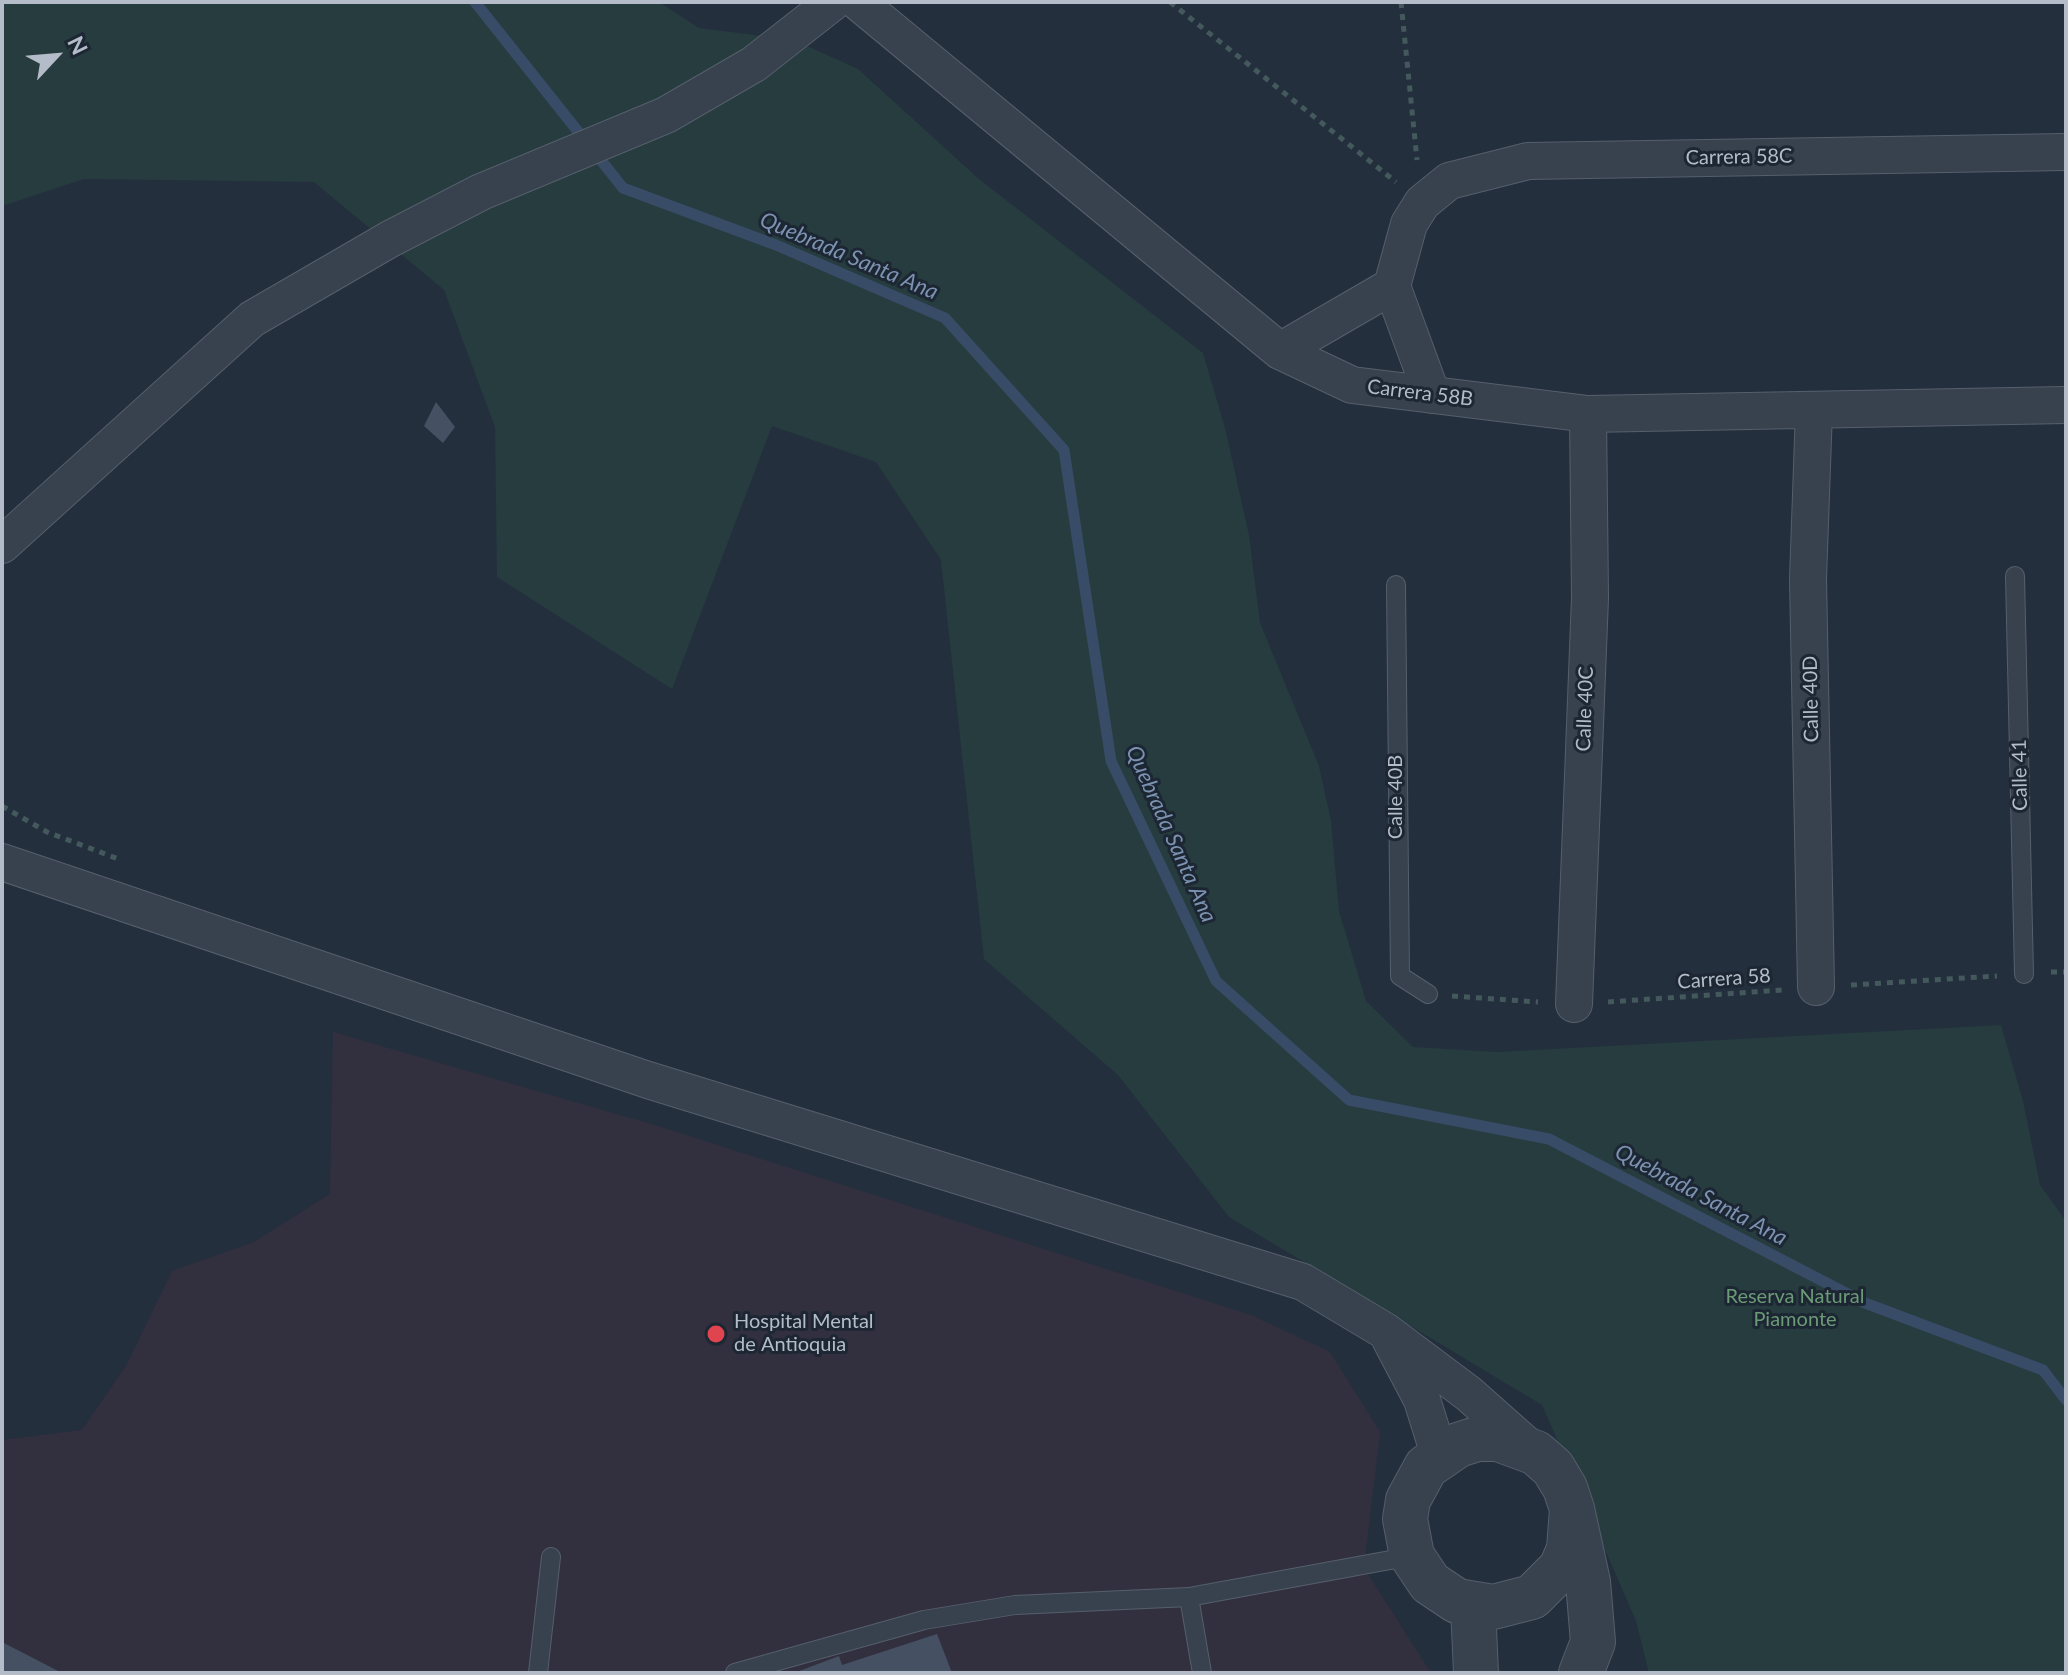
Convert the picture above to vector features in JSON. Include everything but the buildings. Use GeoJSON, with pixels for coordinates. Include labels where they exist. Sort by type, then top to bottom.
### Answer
{"type":"FeatureCollection","features":[{"type":"Feature","properties":{"kind":"street"},"geometry":{"type":"LineString","coordinates":[[2,545],[252,319],[390,239],[525,172],[666,115],[754,64],[833,2]]}},
{"type":"Feature","properties":{"kind":"street","name":"Carrera 58B"},"geometry":{"type":"LineString","coordinates":[[858,2],[1280,351],[1352,385],[1588,414],[2066,405]]}},
{"type":"Feature","properties":{"kind":"street","name":"Carrera 58C"},"geometry":{"type":"LineString","coordinates":[[1422,203],[1449,181],[1528,161],[2066,152]]}},
{"type":"Feature","properties":{"kind":"street"},"geometry":{"type":"LineString","coordinates":[[1422,203],[1409,224],[1392,286],[1432,395]]}},
{"type":"Feature","properties":{"kind":"street"},"geometry":{"type":"LineString","coordinates":[[1280,351],[1392,286]]}},
{"type":"Feature","properties":{"kind":"street","name":"Calle 40D"},"geometry":{"type":"LineString","coordinates":[[1814,410],[1808,579],[1816,987]]}},
{"type":"Feature","properties":{"kind":"street","name":"Calle 40C"},"geometry":{"type":"LineString","coordinates":[[1574,1004],[1590,598],[1588,414]]}},
{"type":"Feature","properties":{"kind":"street"},"geometry":{"type":"LineString","coordinates":[[2,862],[648,1080],[1303,1282],[1385,1331],[1469,1394],[1553,1468],[1565,1488],[1572,1509],[1588,1582],[1593,1642],[1581,1673]]}},
{"type":"Feature","properties":{"kind":"street"},"geometry":{"type":"LineString","coordinates":[[1385,1331],[1422,1400],[1439,1454]]}},
{"type":"Feature","properties":{"kind":"street"},"geometry":{"type":"LineString","coordinates":[[1536,1453],[1518,1444],[1488,1439],[1458,1445],[1439,1454],[1426,1467],[1408,1500],[1406,1538],[1412,1556],[1430,1583],[1442,1593],[1473,1606],[1513,1604],[1548,1584],[1569,1549],[1572,1509]]}},
{"type":"Feature","properties":{"kind":"street"},"geometry":{"type":"LineString","coordinates":[[1473,1606],[1476,1673]]}},
{"type":"Feature","properties":{"kind":"lane","name":"Calle 41"},"geometry":{"type":"LineString","coordinates":[[2015,576],[2024,974]]}},
{"type":"Feature","properties":{"kind":"lane","name":"Calle 40B"},"geometry":{"type":"LineString","coordinates":[[1396,585],[1400,976],[1428,994]]}},
{"type":"Feature","properties":{"kind":"lane"},"geometry":{"type":"LineString","coordinates":[[735,1673],[924,1620],[1015,1605],[1189,1597],[1412,1556]]}},
{"type":"Feature","properties":{"kind":"lane"},"geometry":{"type":"LineString","coordinates":[[538,1673],[551,1557]]}},
{"type":"Feature","properties":{"kind":"lane"},"geometry":{"type":"LineString","coordinates":[[1189,1597],[1202,1673]]}},
{"type":"Feature","properties":{"kind":"path"},"geometry":{"type":"LineString","coordinates":[[1170,2],[1422,203]]}},
{"type":"Feature","properties":{"kind":"path"},"geometry":{"type":"LineString","coordinates":[[1401,2],[1422,203]]}},
{"type":"Feature","properties":{"kind":"path","name":"Carrera 58"},"geometry":{"type":"LineString","coordinates":[[1428,994],[1574,1004],[2024,974]]}},
{"type":"Feature","properties":{"kind":"shaded area","name":"Hospital Mental de Antioquia"},"geometry":{"type":"Polygon","coordinates":[[[333,1032],[661,1127],[1251,1315],[1330,1352],[1380,1432],[1364,1568],[1431,1673],[2,1673],[2,1440],[82,1430],[126,1366],[172,1271],[254,1242],[330,1194],[333,1032]]]}},
{"type":"Feature","properties":{"kind":"green space","name":"Reserva Natural Piamonte"},"geometry":{"type":"Polygon","coordinates":[[[2,2],[659,2],[699,28],[794,40],[858,69],[979,179],[1203,353],[1225,428],[1249,535],[1260,623],[1319,766],[1331,821],[1339,911],[1366,1001],[1413,1047],[1497,1052],[2001,1025],[2023,1101],[2040,1185],[2066,1221],[2066,1673],[1649,1673],[1636,1621],[1542,1405],[1229,1217],[1118,1075],[984,959],[941,560],[876,462],[772,426],[672,689],[497,577],[495,427],[444,290],[314,182],[84,179],[2,206],[2,2]]]}},
{"type":"Feature","properties":{"kind":"waterway","name":"Quebrada Santa Ana"},"geometry":{"type":"LineString","coordinates":[[475,2],[623,188],[776,245],[945,318],[1064,450],[1111,761],[1216,981],[1349,1100],[1549,1139],[1865,1303],[2043,1370],[2066,1400]]}},
{"type":"Feature","properties":{"kind":"place","name":"Hospital Mental de Antioquia"},"geometry":{"type":"Point","coordinates":[716,1334]}}]}
